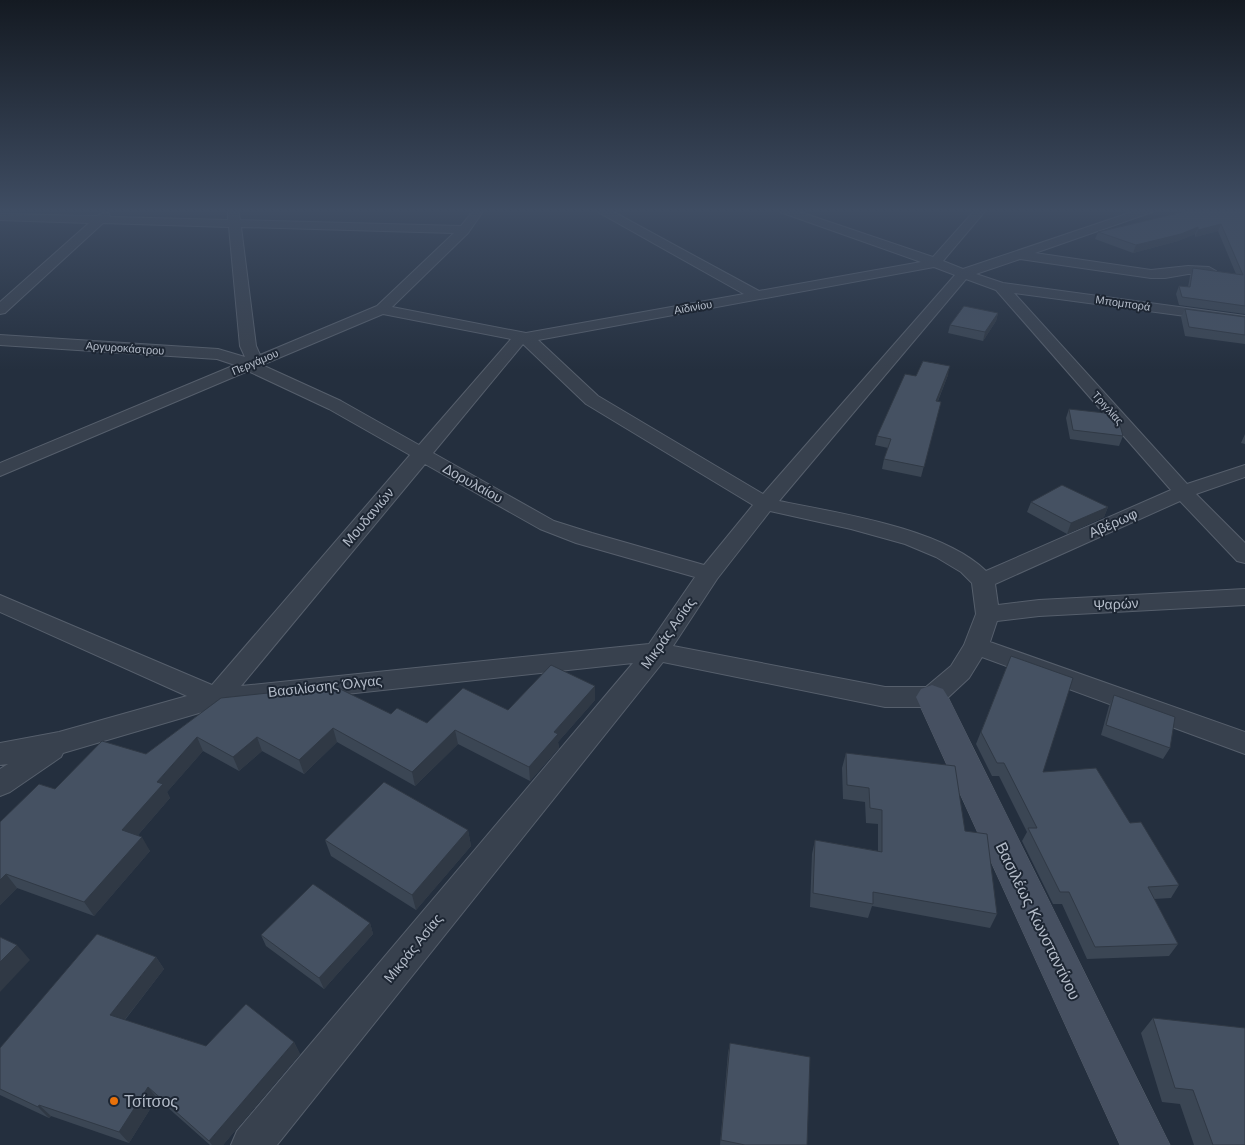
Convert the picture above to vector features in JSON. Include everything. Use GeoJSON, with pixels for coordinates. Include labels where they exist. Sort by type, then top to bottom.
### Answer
{"type":"FeatureCollection","features":[{"type":"Feature","properties":{"kind":"street"},"geometry":{"type":"LineString","coordinates":[[0,310],[51,263]]}},
{"type":"Feature","properties":{"kind":"street"},"geometry":{"type":"LineString","coordinates":[[239,263],[251,364]]}},
{"type":"Feature","properties":{"kind":"street","name":"Περγάμου"},"geometry":{"type":"LineString","coordinates":[[0,470],[382,310],[430,263]]}},
{"type":"Feature","properties":{"kind":"street"},"geometry":{"type":"LineString","coordinates":[[699,263],[756,295]]}},
{"type":"Feature","properties":{"kind":"street","name":"Αϊδινίου"},"geometry":{"type":"LineString","coordinates":[[382,310],[524,337],[934,263]]}},
{"type":"Feature","properties":{"kind":"street","name":"Τριγλίας"},"geometry":{"type":"LineString","coordinates":[[937,263],[1001,287],[1183,492],[1245,556]]}},
{"type":"Feature","properties":{"kind":"street","name":"Μικράς Ασίας"},"geometry":{"type":"LineString","coordinates":[[251,1145],[656,652],[709,574],[765,504],[963,274],[993,263]]}},
{"type":"Feature","properties":{"kind":"street"},"geometry":{"type":"LineString","coordinates":[[1076,263],[1151,274],[1165,274],[1188,270],[1209,272]]}},
{"type":"Feature","properties":{"kind":"street","name":"Μπομπορά"},"geometry":{"type":"LineString","coordinates":[[1001,287],[1245,320]]}},
{"type":"Feature","properties":{"kind":"street"},"geometry":{"type":"LineString","coordinates":[[524,337],[592,400],[765,504],[854,523],[913,539],[944,552],[969,568],[983,581],[988,614],[976,646],[960,672],[932,697]]}},
{"type":"Feature","properties":{"kind":"street","name":"Μουδανιών"},"geometry":{"type":"LineString","coordinates":[[216,698],[421,454],[524,337]]}},
{"type":"Feature","properties":{"kind":"street","name":"Αργυροκάστρου"},"geometry":{"type":"LineString","coordinates":[[0,340],[218,354],[251,364]]}},
{"type":"Feature","properties":{"kind":"street","name":"Δορυλαίου"},"geometry":{"type":"LineString","coordinates":[[251,364],[334,405],[547,525],[600,543],[709,574]]}},
{"type":"Feature","properties":{"kind":"street","name":"Αβέρωφ"},"geometry":{"type":"LineString","coordinates":[[983,581],[1183,492],[1245,471]]}},
{"type":"Feature","properties":{"kind":"street","name":"Ψαρών"},"geometry":{"type":"LineString","coordinates":[[988,614],[1040,608],[1245,597]]}},
{"type":"Feature","properties":{"kind":"street"},"geometry":{"type":"LineString","coordinates":[[0,603],[216,698]]}},
{"type":"Feature","properties":{"kind":"street"},"geometry":{"type":"LineString","coordinates":[[976,646],[1245,743]]}},
{"type":"Feature","properties":{"kind":"street","name":"Βασιλίσσης Όλγας"},"geometry":{"type":"LineString","coordinates":[[0,754],[59,743],[216,698],[656,652],[885,697],[932,697]]}},
{"type":"Feature","properties":{"kind":"street","name":"Βασιλέως Κωνσταντίνου"},"geometry":{"type":"LineString","coordinates":[[932,697],[1145,1145]]}},
{"type":"Feature","properties":{"kind":"street"},"geometry":{"type":"LineString","coordinates":[[0,784],[59,743]]}},
{"type":"Feature","properties":{"kind":"building"},"geometry":{"type":"Polygon","coordinates":[[[1238,263],[1245,263],[1245,306],[1182,297],[1179,286],[1190,287],[1193,268],[1243,275],[1238,263]]]}},
{"type":"Feature","properties":{"kind":"building"},"geometry":{"type":"Polygon","coordinates":[[[964,306],[998,313],[985,332],[950,325],[964,306]]]}},
{"type":"Feature","properties":{"kind":"building"},"geometry":{"type":"Polygon","coordinates":[[[1185,309],[1245,317],[1245,335],[1189,327],[1185,309]]]}},
{"type":"Feature","properties":{"kind":"building"},"geometry":{"type":"Polygon","coordinates":[[[923,361],[950,366],[936,401],[941,402],[924,467],[884,459],[891,439],[877,436],[905,374],[916,376],[923,361]]]}},
{"type":"Feature","properties":{"kind":"building"},"geometry":{"type":"Polygon","coordinates":[[[1069,409],[1114,414],[1118,418],[1123,436],[1073,430],[1069,409]]]}},
{"type":"Feature","properties":{"kind":"building"},"geometry":{"type":"Polygon","coordinates":[[[1062,485],[1108,507],[1071,523],[1031,502],[1062,485]]]}},
{"type":"Feature","properties":{"kind":"building"},"geometry":{"type":"Polygon","coordinates":[[[1011,656],[1073,678],[1043,772],[1096,768],[1130,823],[1141,822],[1179,885],[1148,887],[1178,944],[1095,947],[1069,892],[1060,892],[1028,828],[1037,828],[1004,763],[997,763],[981,732],[1011,656]]]}},
{"type":"Feature","properties":{"kind":"building"},"geometry":{"type":"Polygon","coordinates":[[[551,665],[595,686],[554,732],[558,734],[529,767],[455,730],[412,772],[333,728],[299,760],[257,737],[233,757],[197,737],[157,782],[163,784],[122,830],[142,837],[84,902],[6,874],[0,880],[0,822],[39,784],[55,789],[102,741],[146,754],[221,698],[334,686],[391,714],[397,708],[427,723],[463,688],[508,710],[551,665]]]}},
{"type":"Feature","properties":{"kind":"building"},"geometry":{"type":"Polygon","coordinates":[[[1114,695],[1175,717],[1170,748],[1106,725],[1114,695]]]}},
{"type":"Feature","properties":{"kind":"building"},"geometry":{"type":"Polygon","coordinates":[[[846,753],[955,766],[965,831],[987,834],[997,914],[873,892],[873,904],[813,893],[815,840],[882,852],[882,810],[870,808],[869,788],[847,785],[846,753]]]}},
{"type":"Feature","properties":{"kind":"building"},"geometry":{"type":"Polygon","coordinates":[[[384,782],[468,830],[412,895],[325,840],[384,782]]]}},
{"type":"Feature","properties":{"kind":"building"},"geometry":{"type":"Polygon","coordinates":[[[313,884],[370,923],[319,978],[261,935],[313,884]]]}},
{"type":"Feature","properties":{"kind":"building"},"geometry":{"type":"Polygon","coordinates":[[[97,934],[156,957],[110,1015],[206,1046],[246,1004],[294,1042],[209,1141],[148,1087],[119,1132],[39,1105],[38,1107],[0,1089],[0,1048],[97,934]]]}},
{"type":"Feature","properties":{"kind":"building"},"geometry":{"type":"Polygon","coordinates":[[[0,937],[17,945],[0,962],[0,937]]]}},
{"type":"Feature","properties":{"kind":"building"},"geometry":{"type":"Polygon","coordinates":[[[1153,1018],[1245,1028],[1245,1145],[1213,1145],[1193,1090],[1175,1088],[1153,1018]]]}},
{"type":"Feature","properties":{"kind":"building"},"geometry":{"type":"Polygon","coordinates":[[[730,1043],[810,1057],[807,1145],[745,1145],[721,1140],[730,1043]]]}},
{"type":"Feature","properties":{"kind":"place","name":"Τσίτσος"},"geometry":{"type":"Point","coordinates":[114,1101]}}]}
